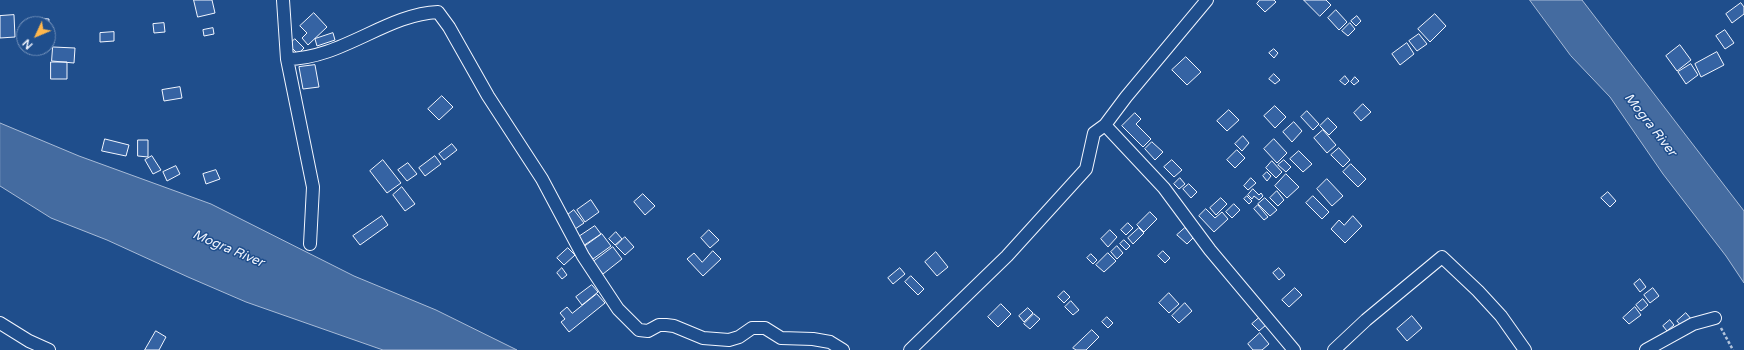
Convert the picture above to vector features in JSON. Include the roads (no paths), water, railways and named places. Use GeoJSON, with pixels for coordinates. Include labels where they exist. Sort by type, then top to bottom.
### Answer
{"type":"FeatureCollection","features":[{"type":"Feature","properties":{"kind":"street"},"geometry":{"type":"LineString","coordinates":[[283,0],[287,59],[313,187],[310,244]]}},
{"type":"Feature","properties":{"kind":"street"},"geometry":{"type":"LineString","coordinates":[[910,350],[1007,256],[1081,175],[1086,169],[1094,133],[1105,125],[1126,97],[1207,0]]}},
{"type":"Feature","properties":{"kind":"street"},"geometry":{"type":"LineString","coordinates":[[287,59],[301,59],[329,51],[425,12],[438,12],[449,27],[488,96],[542,179],[583,256],[618,310],[639,330],[648,331],[659,325],[666,325],[674,326],[703,338],[729,340],[739,337],[752,328],[765,328],[781,338],[813,339],[830,342],[843,350]]}},
{"type":"Feature","properties":{"kind":"street"},"geometry":{"type":"LineString","coordinates":[[1105,125],[1164,188],[1210,250],[1294,350]]}},
{"type":"Feature","properties":{"kind":"street"},"geometry":{"type":"LineString","coordinates":[[1334,350],[1366,320],[1442,257],[1478,290],[1501,316],[1525,350]]}},
{"type":"Feature","properties":{"kind":"street"},"geometry":{"type":"LineString","coordinates":[[1646,350],[1693,324],[1715,318]]}},
{"type":"Feature","properties":{"kind":"street"},"geometry":{"type":"LineString","coordinates":[[0,324],[29,341],[49,350]]}},
{"type":"Feature","properties":{"kind":"water","name":"Mogra River"},"geometry":{"type":"Polygon","coordinates":[[[1530,0],[1582,0],[1744,211],[1744,283],[1726,256],[1663,174],[1610,97],[1571,56],[1530,0]]]}},
{"type":"Feature","properties":{"kind":"water","name":"Mogra River"},"geometry":{"type":"Polygon","coordinates":[[[0,123],[79,156],[211,204],[354,276],[436,310],[517,350],[383,350],[246,302],[107,240],[51,218],[0,186],[0,123]]]}}]}
